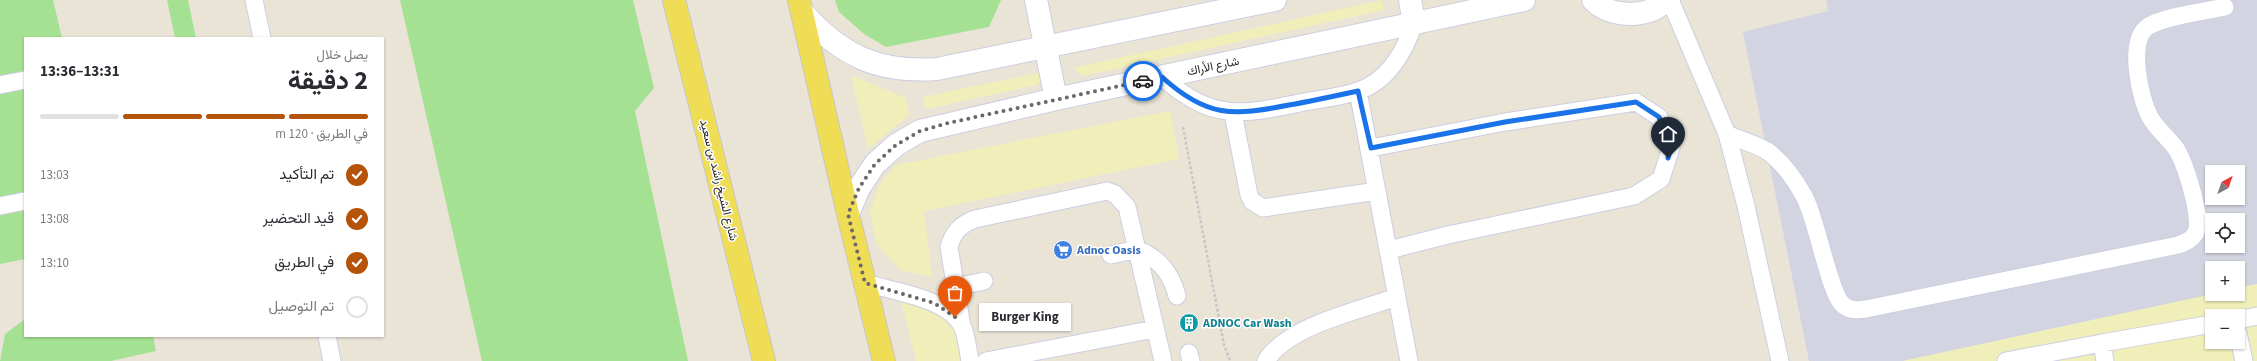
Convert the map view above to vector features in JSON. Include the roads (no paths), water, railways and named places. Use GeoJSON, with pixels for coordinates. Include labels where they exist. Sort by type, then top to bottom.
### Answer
{"type":"FeatureCollection","features":[{"type":"Feature","properties":{"kind":"main road","name":"شارع الشيخ راشد بن سعيد"},"geometry":{"type":"LineString","coordinates":[[674,0],[764,361]]}},
{"type":"Feature","properties":{"kind":"main road"},"geometry":{"type":"LineString","coordinates":[[801,6],[848,214],[884,361]]}},
{"type":"Feature","properties":{"kind":"street"},"geometry":{"type":"LineString","coordinates":[[1036,0],[1056,99]]}},
{"type":"Feature","properties":{"kind":"street"},"geometry":{"type":"LineString","coordinates":[[801,6],[817,29],[846,51],[872,63],[915,71],[937,69],[1276,0]]}},
{"type":"Feature","properties":{"kind":"street"},"geometry":{"type":"LineString","coordinates":[[1410,0],[1414,23]]}},
{"type":"Feature","properties":{"kind":"street","name":"شارع الأراك"},"geometry":{"type":"LineString","coordinates":[[848,214],[859,188],[875,164],[896,145],[920,131],[1056,99],[1169,83],[1414,23],[1524,0]]}},
{"type":"Feature","properties":{"kind":"street"},"geometry":{"type":"LineString","coordinates":[[1593,0],[1613,12],[1633,14],[1653,10],[1669,0]]}},
{"type":"Feature","properties":{"kind":"lane"},"geometry":{"type":"LineString","coordinates":[[254,0],[262,37]]}},
{"type":"Feature","properties":{"kind":"lane"},"geometry":{"type":"LineString","coordinates":[[1669,0],[1728,134],[1746,206],[1780,361]]}},
{"type":"Feature","properties":{"kind":"lane"},"geometry":{"type":"LineString","coordinates":[[1728,134],[1767,151],[1788,172],[1804,196],[1815,222],[1835,293],[1844,306],[1851,309],[1866,309],[2178,245],[2191,239],[2196,233],[2198,219],[2183,162],[2176,150],[2158,128],[2145,104],[2136,49],[2141,34],[2152,23],[2225,7]]}},
{"type":"Feature","properties":{"kind":"lane"},"geometry":{"type":"LineString","coordinates":[[1169,83],[1194,102],[1214,109],[1233,113],[1252,113],[1358,91],[1375,82],[1400,56],[1414,23]]}},
{"type":"Feature","properties":{"kind":"lane"},"geometry":{"type":"LineString","coordinates":[[0,85],[24,80]]}},
{"type":"Feature","properties":{"kind":"lane"},"geometry":{"type":"LineString","coordinates":[[1358,91],[1371,148],[1377,191],[1409,361]]}},
{"type":"Feature","properties":{"kind":"lane"},"geometry":{"type":"LineString","coordinates":[[1371,148],[1505,122],[1636,102],[1659,117],[1671,148],[1661,179],[1634,196],[1448,235],[1388,250]]}},
{"type":"Feature","properties":{"kind":"lane"},"geometry":{"type":"LineString","coordinates":[[1233,113],[1249,195],[1257,206],[1263,208],[1377,191]]}},
{"type":"Feature","properties":{"kind":"lane"},"geometry":{"type":"LineString","coordinates":[[970,361],[962,327],[949,247],[952,237],[957,229],[966,222],[1098,192],[1115,194],[1127,207],[1163,361]]}},
{"type":"Feature","properties":{"kind":"lane"},"geometry":{"type":"LineString","coordinates":[[0,206],[24,201]]}},
{"type":"Feature","properties":{"kind":"lane"},"geometry":{"type":"LineString","coordinates":[[1111,255],[1137,249],[1149,255],[1168,272],[1177,296]]}},
{"type":"Feature","properties":{"kind":"lane"},"geometry":{"type":"LineString","coordinates":[[956,287],[984,281]]}},
{"type":"Feature","properties":{"kind":"lane"},"geometry":{"type":"LineString","coordinates":[[865,283],[934,303],[955,317],[962,327]]}},
{"type":"Feature","properties":{"kind":"lane"},"geometry":{"type":"LineString","coordinates":[[1266,361],[1280,345],[1306,329],[1397,297]]}},
{"type":"Feature","properties":{"kind":"lane"},"geometry":{"type":"LineString","coordinates":[[2245,319],[2257,316]]}},
{"type":"Feature","properties":{"kind":"lane"},"geometry":{"type":"LineString","coordinates":[[2006,361],[2205,325]]}},
{"type":"Feature","properties":{"kind":"lane"},"geometry":{"type":"LineString","coordinates":[[986,361],[1155,329]]}},
{"type":"Feature","properties":{"kind":"lane"},"geometry":{"type":"LineString","coordinates":[[327,337],[332,361]]}},
{"type":"Feature","properties":{"kind":"lane"},"geometry":{"type":"LineString","coordinates":[[2102,343],[2105,361]]}},
{"type":"Feature","properties":{"kind":"lane"},"geometry":{"type":"LineString","coordinates":[[2242,349],[2244,361]]}},
{"type":"Feature","properties":{"kind":"place","name":"Adnoc Oasis"},"geometry":{"type":"Point","coordinates":[1063,250]}},
{"type":"Feature","properties":{"kind":"place","name":"Burger King"},"geometry":{"type":"Point","coordinates":[955,317]}},
{"type":"Feature","properties":{"kind":"place","name":"ADNOC Car Wash"},"geometry":{"type":"Point","coordinates":[1189,323]}}]}
